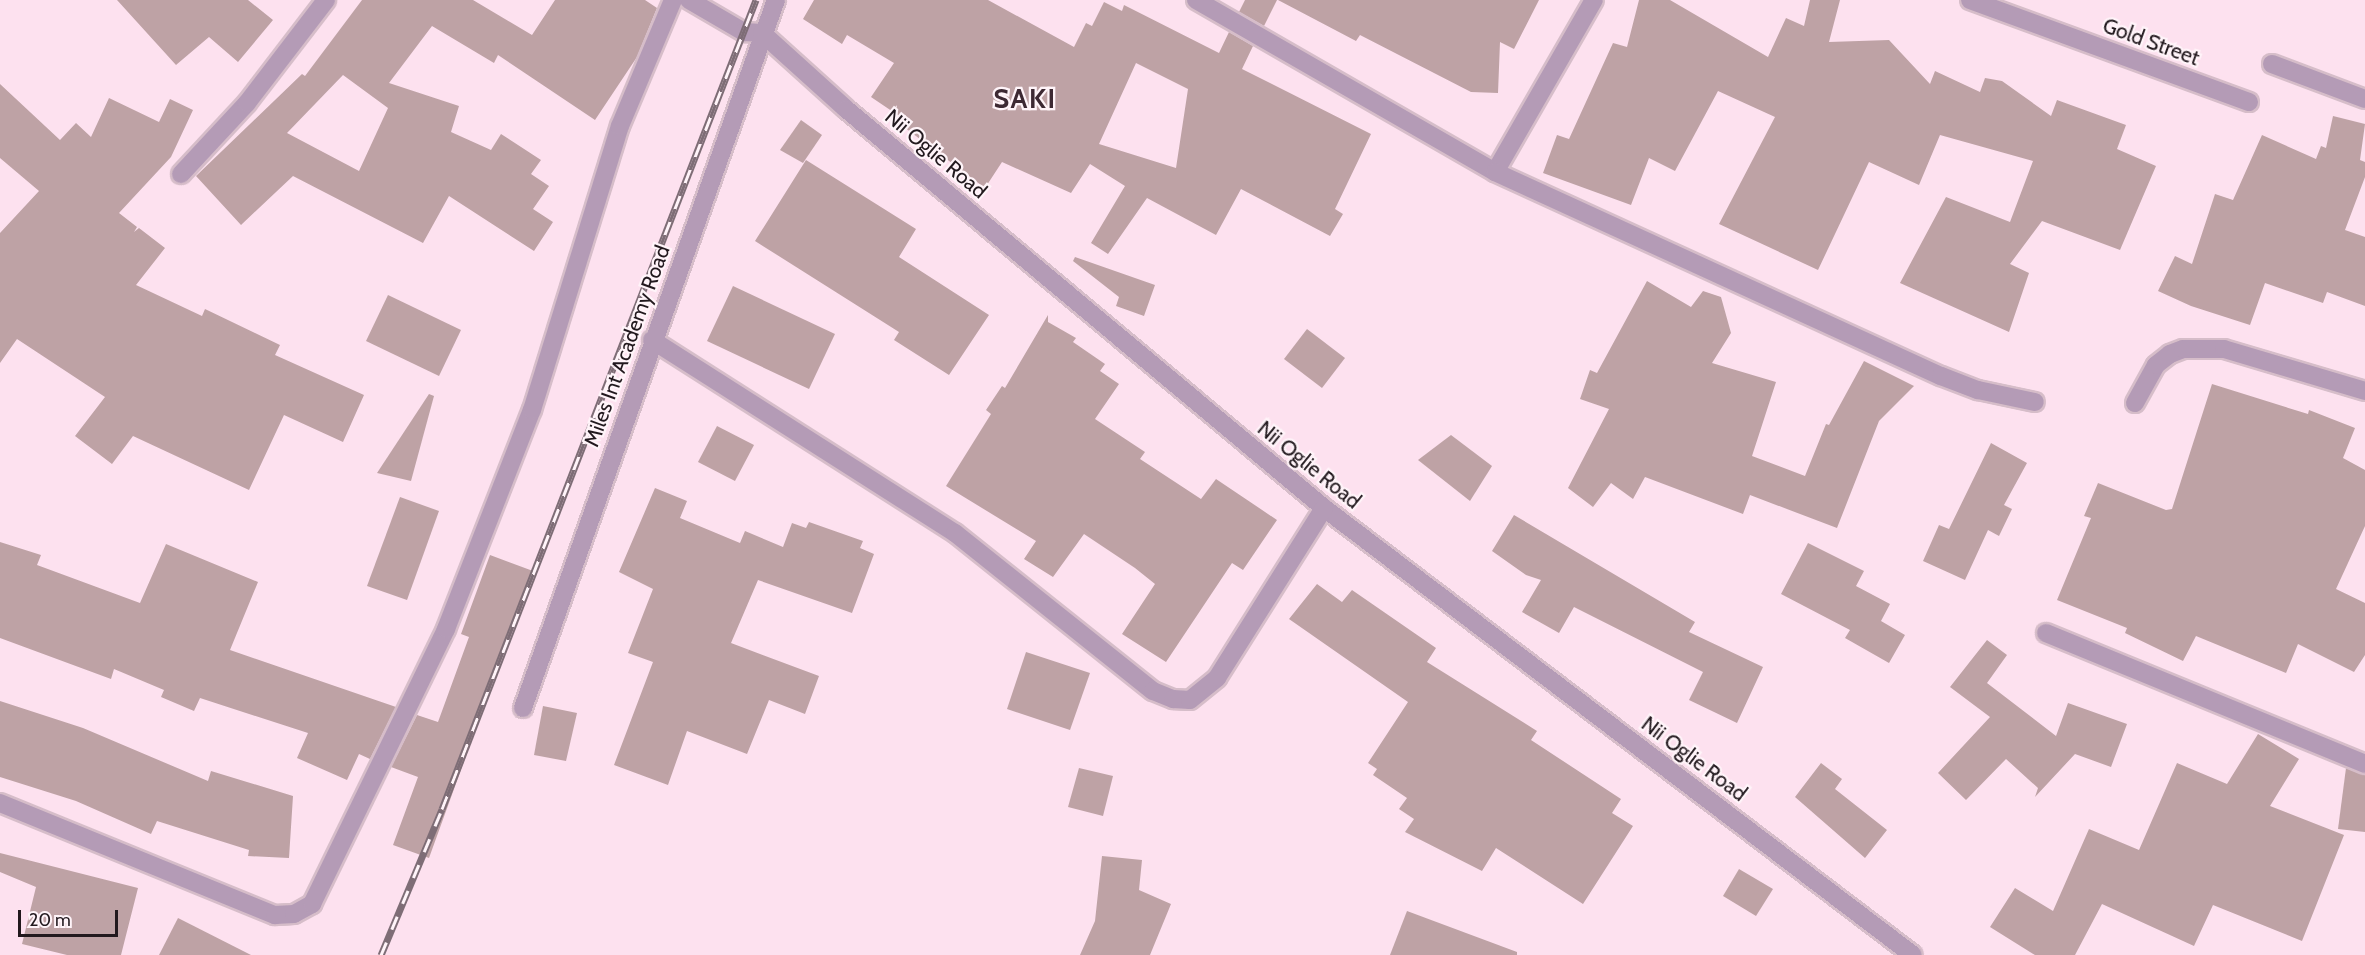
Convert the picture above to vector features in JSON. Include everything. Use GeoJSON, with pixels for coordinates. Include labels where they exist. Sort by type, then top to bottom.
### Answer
{"type":"FeatureCollection","features":[{"type":"Feature","properties":{"kind":"street"},"geometry":{"type":"LineString","coordinates":[[181,174],[247,103],[326,0]]}},
{"type":"Feature","properties":{"kind":"street"},"geometry":{"type":"LineString","coordinates":[[0,803],[276,915],[294,914],[312,904],[446,629],[532,410],[620,126],[673,0]]}},
{"type":"Feature","properties":{"kind":"street","name":"Nii Oglie Road"},"geometry":{"type":"LineString","coordinates":[[689,0],[744,32],[762,33],[855,117],[1324,508],[1913,955]]}},
{"type":"Feature","properties":{"kind":"street","name":"Miles Int Academy Road"},"geometry":{"type":"LineString","coordinates":[[523,708],[652,340],[762,33],[776,0]]}},
{"type":"Feature","properties":{"kind":"street"},"geometry":{"type":"LineString","coordinates":[[1196,0],[1495,172],[1941,376],[1978,390],[2035,402]]}},
{"type":"Feature","properties":{"kind":"street"},"geometry":{"type":"LineString","coordinates":[[1495,172],[1594,0]]}},
{"type":"Feature","properties":{"kind":"street","name":"Gold Street"},"geometry":{"type":"LineString","coordinates":[[1970,0],[2249,102]]}},
{"type":"Feature","properties":{"kind":"street"},"geometry":{"type":"LineString","coordinates":[[2272,64],[2365,99]]}},
{"type":"Feature","properties":{"kind":"street"},"geometry":{"type":"LineString","coordinates":[[652,340],[956,533],[1153,691],[1173,699],[1190,700],[1217,678],[1324,508]]}},
{"type":"Feature","properties":{"kind":"street"},"geometry":{"type":"LineString","coordinates":[[2135,403],[2156,365],[2170,354],[2184,349],[2224,349],[2365,391]]}},
{"type":"Feature","properties":{"kind":"street"},"geometry":{"type":"LineString","coordinates":[[2046,633],[2365,764]]}},
{"type":"Feature","properties":{"kind":"building"},"geometry":{"type":"Polygon","coordinates":[[[117,0],[248,0],[273,20],[238,62],[209,37],[176,65],[117,0]]]}},
{"type":"Feature","properties":{"kind":"building"},"geometry":{"type":"Polygon","coordinates":[[[362,0],[473,0],[532,35],[555,0],[645,0],[657,8],[637,57],[595,120],[498,55],[494,63],[432,26],[389,83],[459,106],[451,132],[491,150],[501,134],[541,160],[531,174],[549,186],[533,209],[553,222],[534,251],[449,196],[423,243],[293,176],[241,225],[196,176],[302,74],[305,76],[362,0]],[[343,75],[287,133],[359,171],[388,108],[343,75]]]}},
{"type":"Feature","properties":{"kind":"building"},"geometry":{"type":"Polygon","coordinates":[[[814,0],[988,0],[1074,47],[1086,23],[1092,26],[1104,2],[1122,11],[1124,5],[1219,53],[1229,32],[1253,46],[1242,69],[1371,134],[1335,209],[1343,214],[1330,236],[1241,189],[1216,235],[1147,198],[1108,254],[1091,243],[1125,186],[1090,164],[1071,193],[1002,162],[985,188],[904,127],[908,122],[871,97],[894,63],[847,35],[842,44],[803,19],[814,0]],[[1136,63],[1099,144],[1176,168],[1188,89],[1136,63]]]}},
{"type":"Feature","properties":{"kind":"building"},"geometry":{"type":"Polygon","coordinates":[[[1245,0],[1277,0],[1264,26],[1239,12],[1245,0]]]}},
{"type":"Feature","properties":{"kind":"building"},"geometry":{"type":"Polygon","coordinates":[[[1278,0],[1539,0],[1514,49],[1500,42],[1498,93],[1471,92],[1360,35],[1356,41],[1278,0]]]}},
{"type":"Feature","properties":{"kind":"building"},"geometry":{"type":"Polygon","coordinates":[[[1639,0],[1670,0],[1768,57],[1786,18],[1804,26],[1810,0],[1840,0],[1829,42],[1889,40],[1930,84],[1935,71],[1980,92],[1985,78],[2002,81],[2051,116],[2057,100],[2126,125],[2117,149],[2156,166],[2120,250],[2042,221],[2010,264],[2029,273],[2009,332],[1900,283],[1946,197],[2010,222],[2033,161],[1940,135],[1919,185],[1869,162],[1818,270],[1719,224],[1775,117],[1718,91],[1675,171],[1649,158],[1631,205],[1543,173],[1557,135],[1569,139],[1613,43],[1627,47],[1639,0]]]}},
{"type":"Feature","properties":{"kind":"building"},"geometry":{"type":"Polygon","coordinates":[[[0,84],[60,140],[76,123],[91,137],[109,98],[159,122],[170,99],[193,110],[171,157],[119,213],[137,227],[134,232],[139,228],[165,248],[136,285],[202,316],[205,309],[280,345],[275,355],[364,395],[343,442],[284,415],[249,490],[133,436],[112,464],[75,436],[105,397],[17,339],[0,363],[0,233],[39,191],[0,158],[0,84]]]}},
{"type":"Feature","properties":{"kind":"building"},"geometry":{"type":"Polygon","coordinates":[[[2333,116],[2365,124],[2360,160],[2365,162],[2365,177],[2345,230],[2365,237],[2365,306],[2327,292],[2323,303],[2265,283],[2250,325],[2191,306],[2158,291],[2175,256],[2192,264],[2215,194],[2233,200],[2262,135],[2316,159],[2321,146],[2326,148],[2333,116]]]}},
{"type":"Feature","properties":{"kind":"building"},"geometry":{"type":"Polygon","coordinates":[[[801,120],[822,135],[803,163],[780,150],[801,120]]]}},
{"type":"Feature","properties":{"kind":"building"},"geometry":{"type":"Polygon","coordinates":[[[806,160],[916,229],[899,257],[989,315],[949,375],[894,340],[899,332],[755,241],[806,160]]]}},
{"type":"Feature","properties":{"kind":"building"},"geometry":{"type":"Polygon","coordinates":[[[1075,257],[1155,285],[1144,316],[1116,306],[1119,297],[1073,261],[1075,257]]]}},
{"type":"Feature","properties":{"kind":"building"},"geometry":{"type":"Polygon","coordinates":[[[1647,281],[1691,307],[1703,291],[1721,297],[1731,333],[1712,363],[1776,382],[1752,456],[1805,476],[1826,424],[1829,425],[1864,361],[1914,386],[1879,421],[1837,528],[1750,495],[1743,514],[1645,477],[1633,499],[1611,483],[1593,507],[1568,488],[1609,409],[1580,399],[1590,370],[1597,373],[1647,281]]]}},
{"type":"Feature","properties":{"kind":"building"},"geometry":{"type":"Polygon","coordinates":[[[733,286],[835,334],[809,389],[707,341],[733,286]]]}},
{"type":"Feature","properties":{"kind":"building"},"geometry":{"type":"Polygon","coordinates":[[[388,295],[461,330],[439,376],[366,341],[388,295]]]}},
{"type":"Feature","properties":{"kind":"building"},"geometry":{"type":"Polygon","coordinates":[[[1048,315],[1048,322],[1076,338],[1073,342],[1105,364],[1100,371],[1119,384],[1095,419],[1145,452],[1140,459],[1201,499],[1216,479],[1277,520],[1243,570],[1232,563],[1166,662],[1122,634],[1155,584],[1135,568],[1084,534],[1053,577],[1024,559],[1036,541],[946,486],[991,414],[986,410],[1002,386],[1005,388],[1048,315]]]}},
{"type":"Feature","properties":{"kind":"building"},"geometry":{"type":"Polygon","coordinates":[[[1307,329],[1345,358],[1322,388],[1284,359],[1307,329]]]}},
{"type":"Feature","properties":{"kind":"building"},"geometry":{"type":"Polygon","coordinates":[[[2212,384],[2308,414],[2309,410],[2355,428],[2343,458],[2365,470],[2365,526],[2336,589],[2365,603],[2365,655],[2354,672],[2298,644],[2286,673],[2196,636],[2183,661],[2125,633],[2127,628],[2057,600],[2091,518],[2084,516],[2098,483],[2166,510],[2172,509],[2212,384]]]}},
{"type":"Feature","properties":{"kind":"building"},"geometry":{"type":"Polygon","coordinates":[[[429,394],[434,396],[411,481],[377,473],[429,394]]]}},
{"type":"Feature","properties":{"kind":"building"},"geometry":{"type":"Polygon","coordinates":[[[717,426],[754,445],[735,481],[698,462],[717,426]]]}},
{"type":"Feature","properties":{"kind":"building"},"geometry":{"type":"Polygon","coordinates":[[[1451,435],[1492,466],[1470,501],[1418,460],[1451,435]]]}},
{"type":"Feature","properties":{"kind":"building"},"geometry":{"type":"Polygon","coordinates":[[[1991,443],[2027,463],[2004,505],[2012,509],[1999,536],[1988,530],[1965,580],[1923,561],[1939,525],[1949,529],[1991,443]]]}},
{"type":"Feature","properties":{"kind":"building"},"geometry":{"type":"Polygon","coordinates":[[[655,488],[687,501],[680,518],[740,543],[745,531],[783,547],[792,523],[806,528],[809,522],[863,541],[860,548],[874,554],[852,613],[758,580],[731,643],[819,676],[805,714],[769,700],[747,754],[687,731],[668,785],[614,765],[653,662],[628,653],[653,589],[619,572],[655,488]]]}},
{"type":"Feature","properties":{"kind":"building"},"geometry":{"type":"Polygon","coordinates":[[[400,497],[439,511],[407,600],[367,586],[400,497]]]}},
{"type":"Feature","properties":{"kind":"building"},"geometry":{"type":"Polygon","coordinates":[[[1514,515],[1695,622],[1689,632],[1763,667],[1737,723],[1689,700],[1703,672],[1574,607],[1559,633],[1522,612],[1541,580],[1526,575],[1492,551],[1514,515]]]}},
{"type":"Feature","properties":{"kind":"building"},"geometry":{"type":"Polygon","coordinates":[[[0,542],[41,555],[37,565],[140,603],[166,544],[258,582],[230,650],[396,707],[370,759],[359,754],[347,780],[297,758],[308,733],[200,698],[194,711],[161,697],[164,690],[114,669],[111,679],[0,638],[0,542]]]}},
{"type":"Feature","properties":{"kind":"building"},"geometry":{"type":"Polygon","coordinates":[[[1808,543],[1864,571],[1856,586],[1890,604],[1881,621],[1905,635],[1889,663],[1845,638],[1850,630],[1781,594],[1808,543]]]}},
{"type":"Feature","properties":{"kind":"building"},"geometry":{"type":"Polygon","coordinates":[[[490,555],[533,571],[429,858],[393,845],[418,777],[391,767],[417,715],[438,722],[469,637],[461,634],[490,555]]]}},
{"type":"Feature","properties":{"kind":"building"},"geometry":{"type":"Polygon","coordinates":[[[1317,584],[1342,602],[1352,590],[1436,648],[1427,662],[1537,731],[1531,740],[1621,799],[1612,813],[1633,826],[1583,904],[1496,848],[1482,871],[1405,832],[1414,819],[1399,809],[1407,798],[1373,775],[1377,769],[1368,763],[1408,702],[1289,619],[1317,584]]]}},
{"type":"Feature","properties":{"kind":"building"},"geometry":{"type":"Polygon","coordinates":[[[1987,640],[2007,655],[1987,683],[2056,736],[2068,703],[2127,724],[2111,767],[2075,754],[2035,797],[2038,788],[2006,759],[1966,800],[1938,773],[1990,717],[1950,687],[1987,640]]]}},
{"type":"Feature","properties":{"kind":"building"},"geometry":{"type":"Polygon","coordinates":[[[1026,652],[1090,673],[1070,730],[1007,709],[1026,652]]]}},
{"type":"Feature","properties":{"kind":"building"},"geometry":{"type":"Polygon","coordinates":[[[0,701],[83,728],[208,781],[211,771],[293,796],[289,858],[248,856],[249,850],[157,821],[151,834],[76,801],[0,777],[0,701]]]}},
{"type":"Feature","properties":{"kind":"building"},"geometry":{"type":"Polygon","coordinates":[[[543,706],[577,713],[566,761],[534,755],[543,706]]]}},
{"type":"Feature","properties":{"kind":"building"},"geometry":{"type":"Polygon","coordinates":[[[2258,734],[2299,759],[2270,806],[2344,835],[2302,941],[2213,905],[2194,946],[2102,904],[2075,955],[2035,955],[1990,927],[2015,888],[2053,911],[2089,829],[2139,850],[2177,763],[2227,784],[2258,734]]]}},
{"type":"Feature","properties":{"kind":"building"},"geometry":{"type":"Polygon","coordinates":[[[1821,763],[1842,779],[1835,789],[1887,830],[1865,858],[1795,797],[1821,763]]]}},
{"type":"Feature","properties":{"kind":"building"},"geometry":{"type":"Polygon","coordinates":[[[1079,768],[1113,776],[1103,816],[1068,807],[1079,768]]]}},
{"type":"Feature","properties":{"kind":"building"},"geometry":{"type":"Polygon","coordinates":[[[2346,768],[2365,775],[2365,832],[2338,829],[2346,768]]]}},
{"type":"Feature","properties":{"kind":"building"},"geometry":{"type":"Polygon","coordinates":[[[0,853],[138,888],[121,955],[67,955],[22,944],[36,887],[0,872],[0,853]]]}},
{"type":"Feature","properties":{"kind":"building"},"geometry":{"type":"Polygon","coordinates":[[[1102,856],[1142,860],[1139,890],[1171,904],[1150,955],[1080,955],[1095,921],[1102,856]]]}},
{"type":"Feature","properties":{"kind":"building"},"geometry":{"type":"Polygon","coordinates":[[[1739,869],[1773,889],[1756,916],[1723,896],[1739,869]]]}},
{"type":"Feature","properties":{"kind":"building"},"geometry":{"type":"Polygon","coordinates":[[[1407,911],[1517,952],[1517,955],[1390,955],[1407,911]]]}},
{"type":"Feature","properties":{"kind":"building"},"geometry":{"type":"Polygon","coordinates":[[[178,918],[251,955],[159,955],[178,918]]]}},
{"type":"Feature","properties":{"kind":"railway"},"geometry":{"type":"LineString","coordinates":[[381,955],[442,809],[756,0]]}},
{"type":"Feature","properties":{"kind":"district","name":"SAKI"},"geometry":{"type":"Point","coordinates":[1025,99]}}]}
